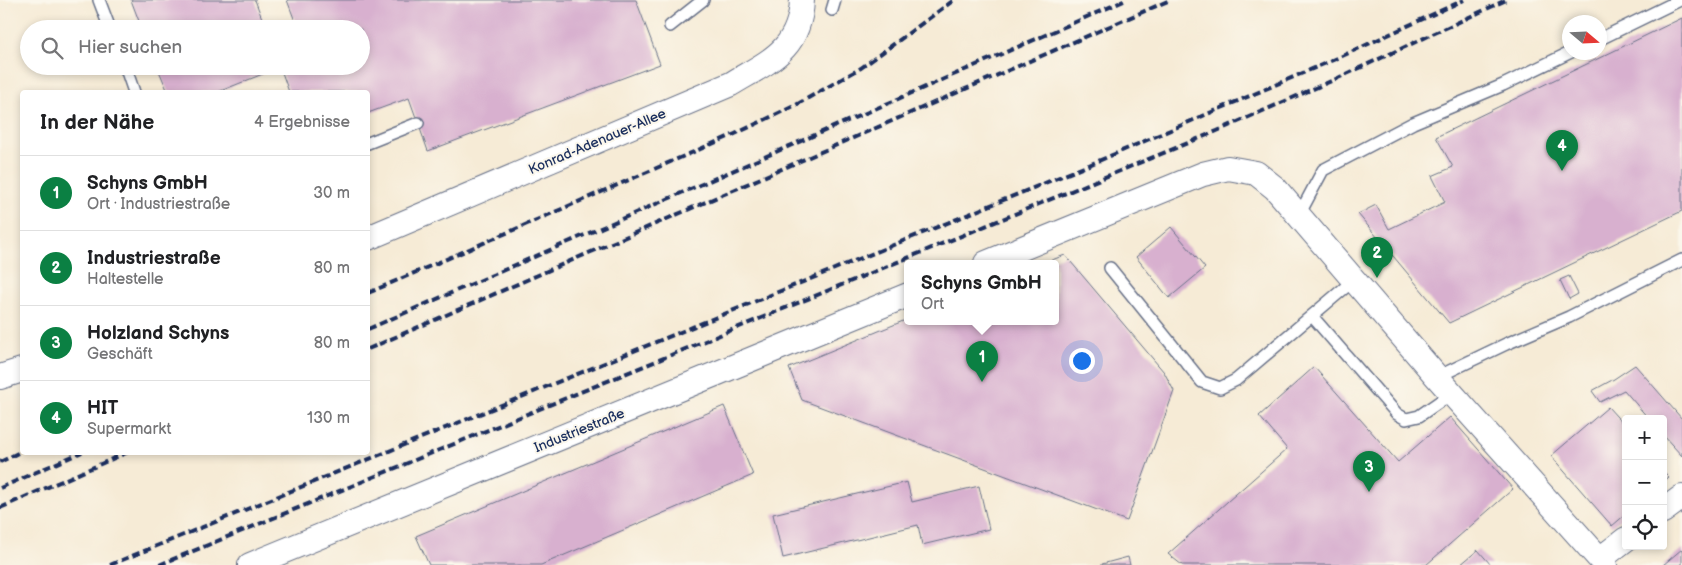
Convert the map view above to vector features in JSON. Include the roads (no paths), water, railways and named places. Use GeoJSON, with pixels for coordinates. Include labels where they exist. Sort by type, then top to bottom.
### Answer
{"type":"FeatureCollection","features":[{"type":"Feature","properties":{"kind":"street","name":"Konrad-Adenauer-Allee"},"geometry":{"type":"LineString","coordinates":[[370,237],[731,84],[773,59],[790,42],[798,30],[802,7]]}},
{"type":"Feature","properties":{"kind":"street"},"geometry":{"type":"LineString","coordinates":[[993,260],[1203,174],[1228,168],[1256,173],[1275,188],[1444,385],[1603,562],[1622,543]]}},
{"type":"Feature","properties":{"kind":"street","name":"Industriestraße"},"geometry":{"type":"LineString","coordinates":[[250,565],[904,297]]}},
{"type":"Feature","properties":{"kind":"street"},"geometry":{"type":"LineString","coordinates":[[0,377],[20,371]]}},
{"type":"Feature","properties":{"kind":"street"},"geometry":{"type":"LineString","coordinates":[[1667,508],[1682,497]]}},
{"type":"Feature","properties":{"kind":"lane"},"geometry":{"type":"LineString","coordinates":[[99,0],[107,20]]}},
{"type":"Feature","properties":{"kind":"lane"},"geometry":{"type":"LineString","coordinates":[[670,26],[703,0]]}},
{"type":"Feature","properties":{"kind":"lane"},"geometry":{"type":"LineString","coordinates":[[1607,36],[1680,0]]}},
{"type":"Feature","properties":{"kind":"lane"},"geometry":{"type":"LineString","coordinates":[[1299,215],[1323,170],[1413,123],[1503,85],[1562,56]]}},
{"type":"Feature","properties":{"kind":"lane"},"geometry":{"type":"LineString","coordinates":[[127,75],[133,90]]}},
{"type":"Feature","properties":{"kind":"lane"},"geometry":{"type":"LineString","coordinates":[[370,141],[418,123]]}},
{"type":"Feature","properties":{"kind":"lane"},"geometry":{"type":"LineString","coordinates":[[1312,316],[1397,414],[1406,419],[1419,416],[1444,385],[1506,344],[1569,317],[1682,260]]}},
{"type":"Feature","properties":{"kind":"lane"},"geometry":{"type":"LineString","coordinates":[[1110,268],[1202,382],[1220,388],[1236,380],[1354,280]]}},
{"type":"Feature","properties":{"kind":"railway"},"geometry":{"type":"LineString","coordinates":[[370,292],[735,134],[796,105],[861,68],[954,0]]}},
{"type":"Feature","properties":{"kind":"railway"},"geometry":{"type":"LineString","coordinates":[[370,328],[1126,0]]}},
{"type":"Feature","properties":{"kind":"railway"},"geometry":{"type":"LineString","coordinates":[[370,348],[1170,0]]}},
{"type":"Feature","properties":{"kind":"railway"},"geometry":{"type":"LineString","coordinates":[[110,565],[1089,165],[1340,57],[1464,0]]}},
{"type":"Feature","properties":{"kind":"railway"},"geometry":{"type":"LineString","coordinates":[[159,565],[1217,131],[1338,78],[1506,0]]}},
{"type":"Feature","properties":{"kind":"railway"},"geometry":{"type":"LineString","coordinates":[[0,462],[20,452]]}},
{"type":"Feature","properties":{"kind":"railway"},"geometry":{"type":"LineString","coordinates":[[0,488],[75,455]]}},
{"type":"Feature","properties":{"kind":"railway"},"geometry":{"type":"LineString","coordinates":[[0,508],[121,455]]}},
{"type":"Feature","properties":{"kind":"place","name":"HIT"},"geometry":{"type":"Point","coordinates":[1562,171]}},
{"type":"Feature","properties":{"kind":"place","name":"Industriestraße"},"geometry":{"type":"Point","coordinates":[1377,278]}},
{"type":"Feature","properties":{"kind":"place","name":"Schyns GmbH"},"geometry":{"type":"Point","coordinates":[982,382]}},
{"type":"Feature","properties":{"kind":"place","name":"Holzland Schyns"},"geometry":{"type":"Point","coordinates":[1369,492]}}]}
